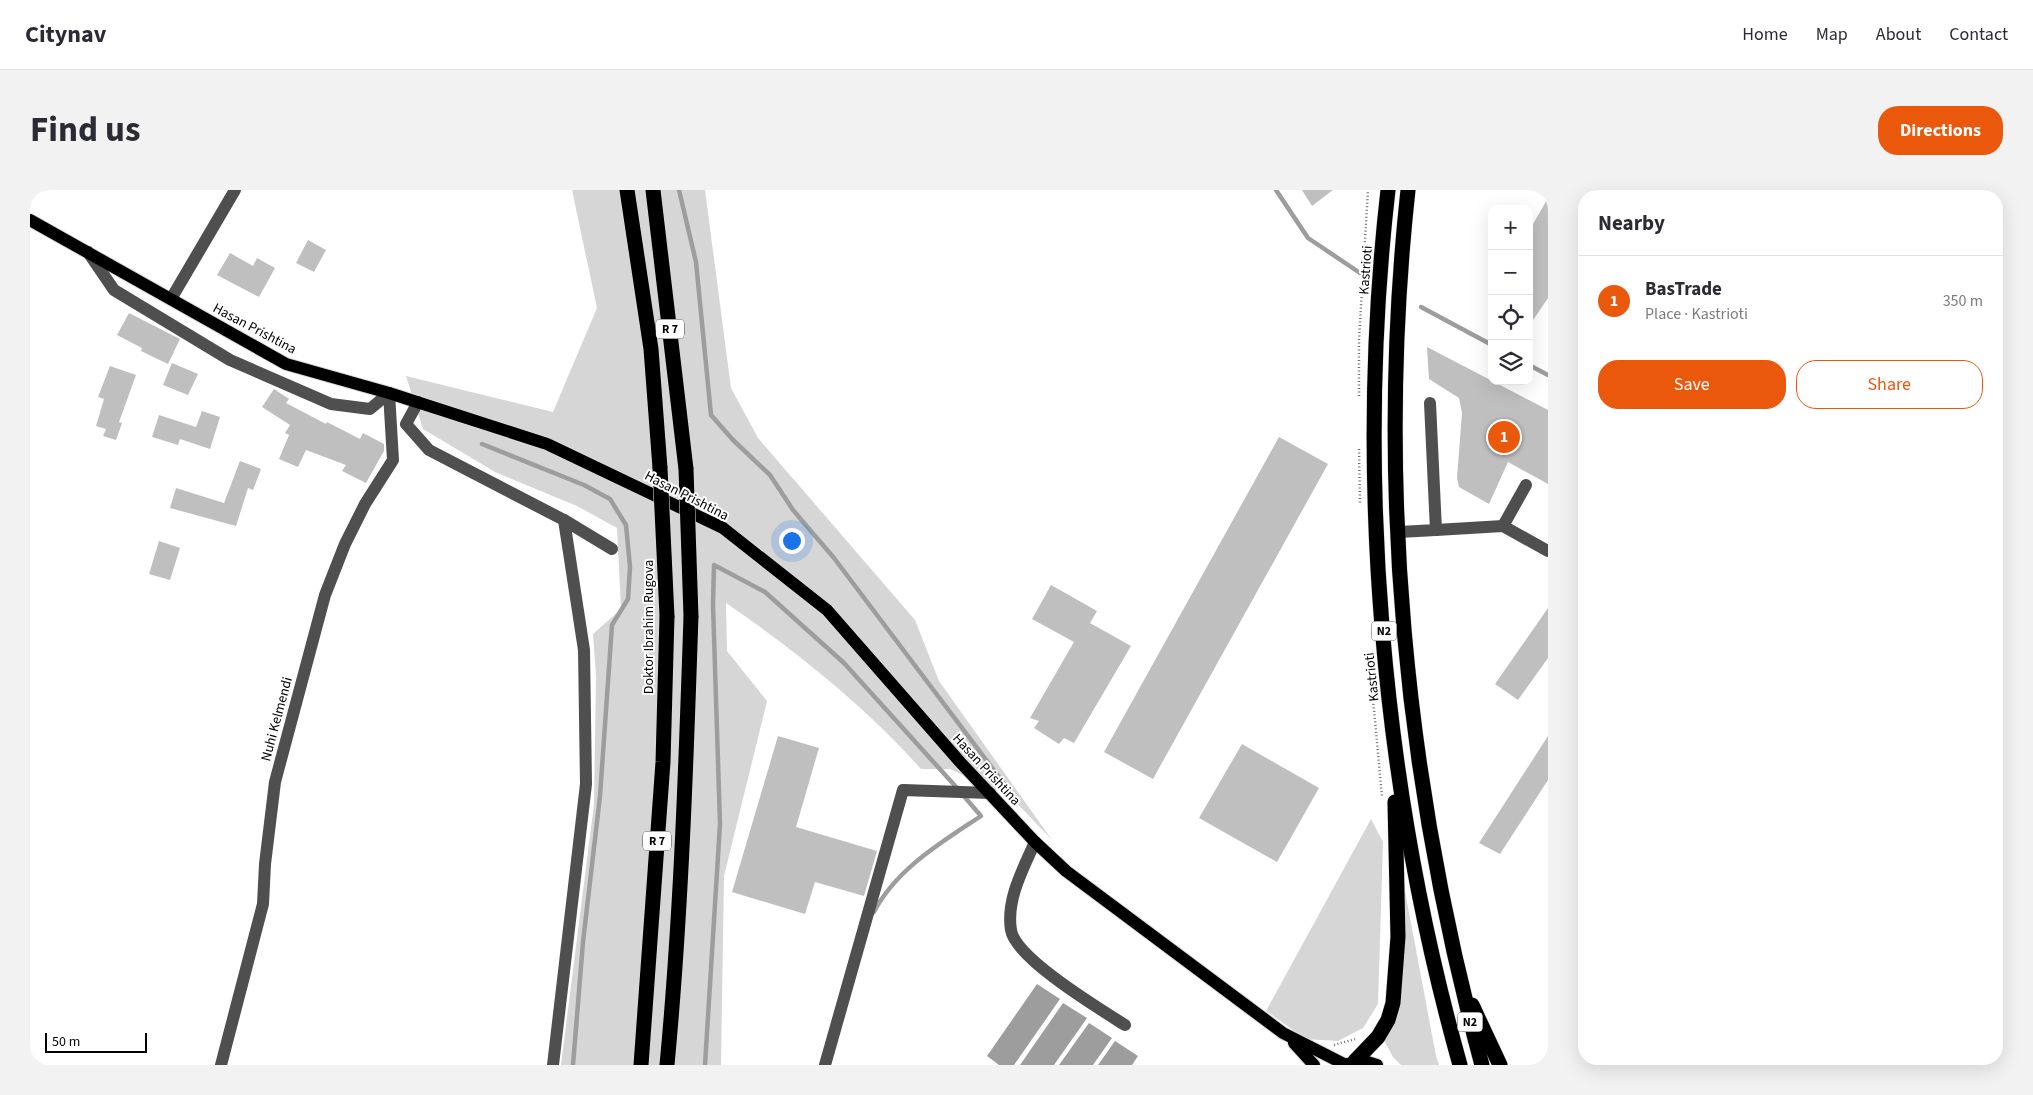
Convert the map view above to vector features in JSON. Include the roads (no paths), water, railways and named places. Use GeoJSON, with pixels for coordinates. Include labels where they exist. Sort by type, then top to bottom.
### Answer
{"type":"FeatureCollection","features":[{"type":"Feature","properties":{"kind":"highway","name":"Doktor Ibrahim Rugova"},"geometry":{"type":"LineString","coordinates":[[627,190],[651,349],[660,468],[667,616],[663,762],[641,1065]]}},
{"type":"Feature","properties":{"kind":"highway","name":"R 7"},"geometry":{"type":"LineString","coordinates":[[652,190],[686,469],[691,616],[686,776],[674,992],[667,1065]]}},
{"type":"Feature","properties":{"kind":"highway","name":"Kastrioti"},"geometry":{"type":"LineString","coordinates":[[1388,190],[1378,325],[1375,460],[1380,579],[1393,728],[1412,859],[1439,984],[1460,1065]]}},
{"type":"Feature","properties":{"kind":"highway","name":"N2"},"geometry":{"type":"LineString","coordinates":[[1408,190],[1402,257],[1396,394],[1396,461],[1406,654],[1412,723],[1433,857],[1458,978],[1482,1065]]}},
{"type":"Feature","properties":{"kind":"highway"},"geometry":{"type":"LineString","coordinates":[[1349,1064],[1383,1029],[1393,1004],[1396,983],[1398,937],[1393,728]]}},
{"type":"Feature","properties":{"kind":"highway"},"geometry":{"type":"LineString","coordinates":[[1458,978],[1500,1065]]}},
{"type":"Feature","properties":{"kind":"main road","name":"Hasan Prishtina"},"geometry":{"type":"LineString","coordinates":[[30,220],[286,364],[389,393],[547,444],[723,528],[827,610],[960,762],[1035,842],[1066,871],[1283,1033],[1314,1065]]}},
{"type":"Feature","properties":{"kind":"main road","name":"Hasan Prishtina"},"geometry":{"type":"LineString","coordinates":[[1283,1033],[1349,1064],[1364,1061],[1377,1065]]}},
{"type":"Feature","properties":{"kind":"street"},"geometry":{"type":"LineString","coordinates":[[171,299],[235,190]]}},
{"type":"Feature","properties":{"kind":"street"},"geometry":{"type":"LineString","coordinates":[[88,252],[114,290],[230,360],[331,404],[370,409],[389,393]]}},
{"type":"Feature","properties":{"kind":"street","name":"Nuhi Kelmendi"},"geometry":{"type":"LineString","coordinates":[[221,1065],[263,904],[266,855],[275,782],[325,595],[345,544],[365,504],[394,460],[389,393]]}},
{"type":"Feature","properties":{"kind":"street"},"geometry":{"type":"LineString","coordinates":[[418,402],[406,424],[429,450],[564,520],[612,550]]}},
{"type":"Feature","properties":{"kind":"street"},"geometry":{"type":"LineString","coordinates":[[1430,403],[1436,530]]}},
{"type":"Feature","properties":{"kind":"street"},"geometry":{"type":"LineString","coordinates":[[1503,526],[1526,485]]}},
{"type":"Feature","properties":{"kind":"street"},"geometry":{"type":"LineString","coordinates":[[553,1065],[586,784],[584,650],[564,520]]}},
{"type":"Feature","properties":{"kind":"street"},"geometry":{"type":"LineString","coordinates":[[1399,532],[1503,526],[1548,551]]}},
{"type":"Feature","properties":{"kind":"street"},"geometry":{"type":"LineString","coordinates":[[825,1065],[903,790],[990,793]]}},
{"type":"Feature","properties":{"kind":"street"},"geometry":{"type":"LineString","coordinates":[[1035,842],[1018,883],[1010,909],[1011,932],[1026,954],[1039,965],[1125,1025]]}},
{"type":"Feature","properties":{"kind":"waterway"},"geometry":{"type":"LineString","coordinates":[[679,190],[696,262],[711,415],[733,440],[770,475],[793,510],[834,558],[1005,785]]}},
{"type":"Feature","properties":{"kind":"waterway"},"geometry":{"type":"LineString","coordinates":[[1276,190],[1308,238],[1360,273]]}},
{"type":"Feature","properties":{"kind":"waterway"},"geometry":{"type":"LineString","coordinates":[[1421,307],[1488,343]]}},
{"type":"Feature","properties":{"kind":"waterway"},"geometry":{"type":"LineString","coordinates":[[1533,367],[1548,375]]}},
{"type":"Feature","properties":{"kind":"waterway"},"geometry":{"type":"LineString","coordinates":[[482,444],[584,485],[610,499],[626,525],[630,567],[628,599],[612,625],[600,796],[583,942],[573,1065]]}},
{"type":"Feature","properties":{"kind":"waterway"},"geometry":{"type":"LineString","coordinates":[[705,1065],[720,824],[713,605],[714,565],[765,592],[844,663],[957,788]]}},
{"type":"Feature","properties":{"kind":"waterway"},"geometry":{"type":"LineString","coordinates":[[874,912],[883,897],[907,870],[936,846],[981,816],[962,794]]}},
{"type":"Feature","properties":{"kind":"place","name":"BasTrade"},"geometry":{"type":"Point","coordinates":[1504,437]}}]}
